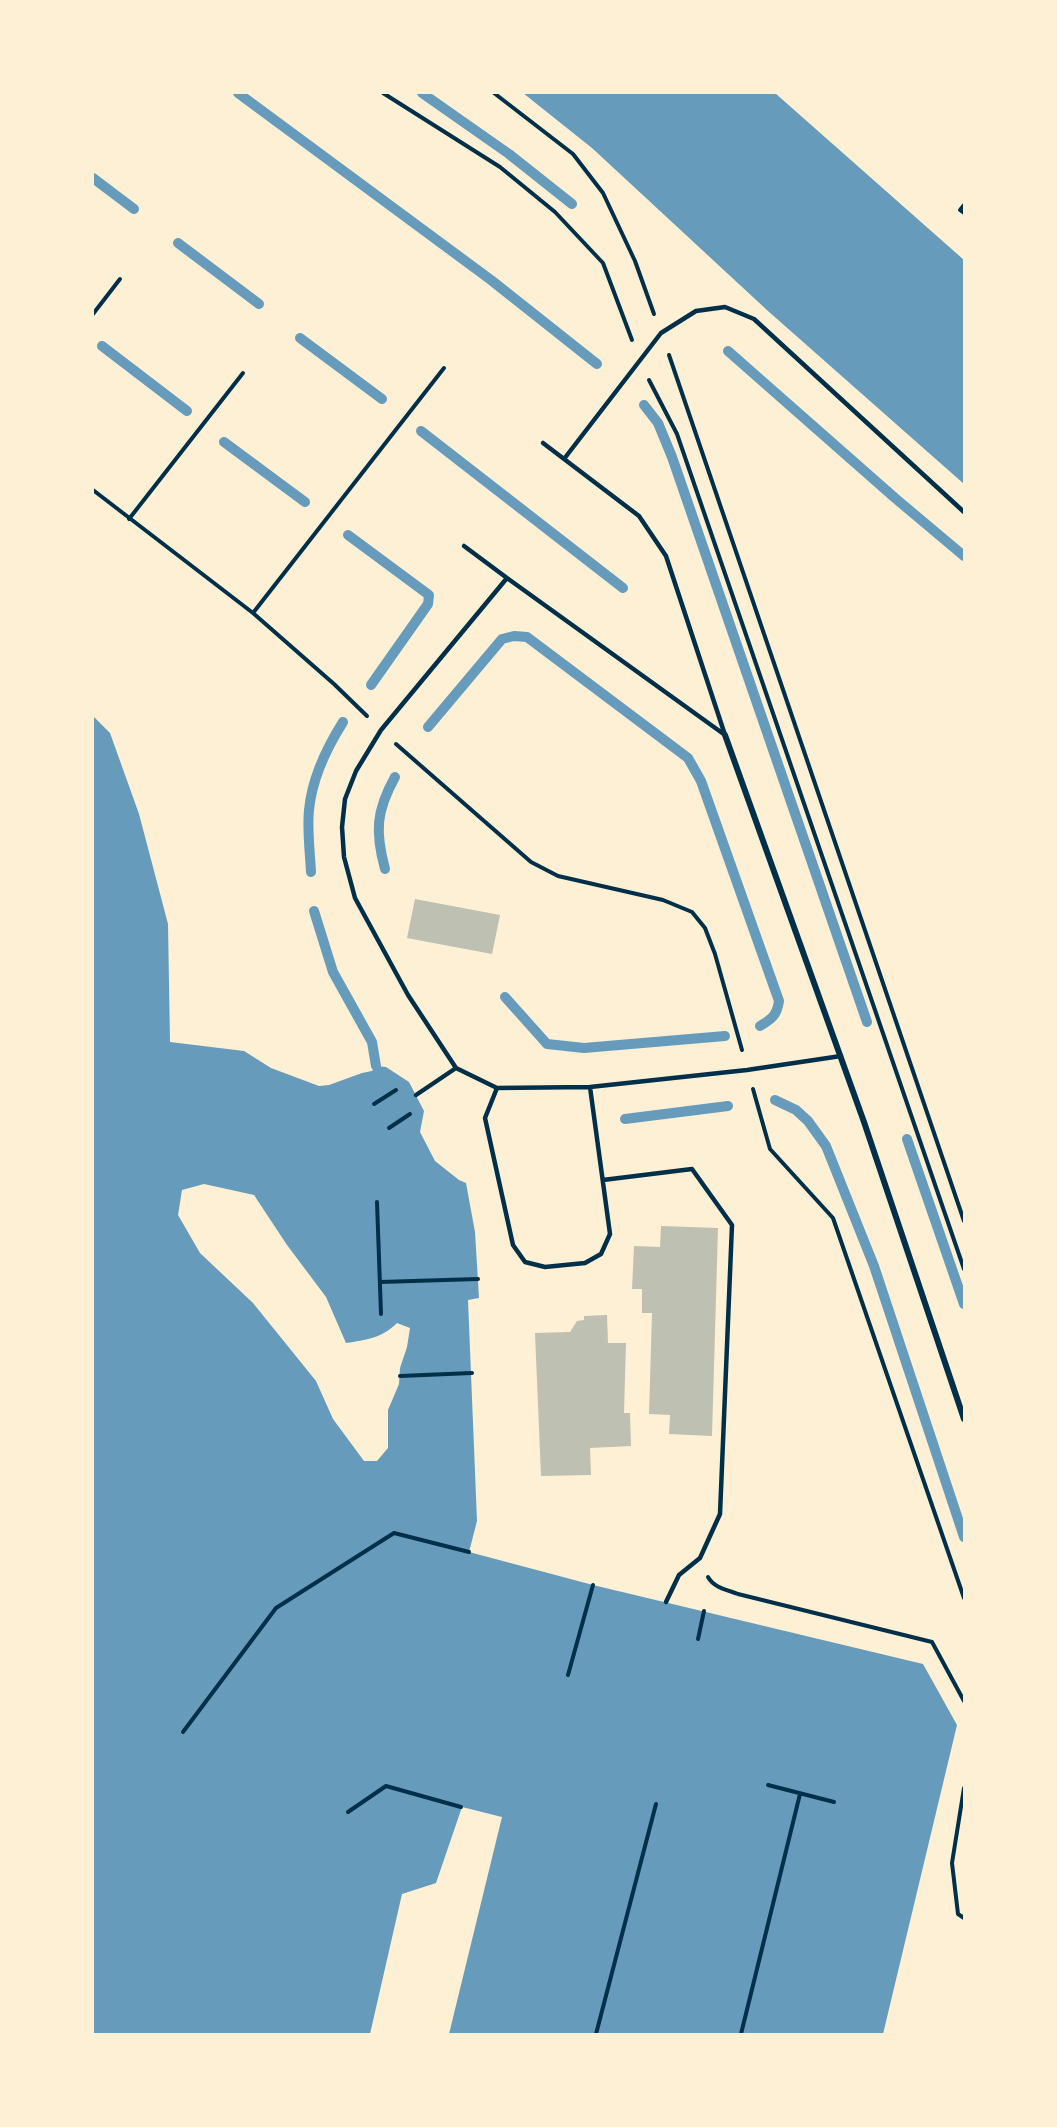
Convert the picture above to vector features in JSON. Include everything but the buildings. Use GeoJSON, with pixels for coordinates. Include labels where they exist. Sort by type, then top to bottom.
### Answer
{"type":"FeatureCollection","features":[{"type":"Feature","properties":{"kind":"street"},"geometry":{"type":"LineString","coordinates":[[725,735],[841,1056],[964,1419]]}},
{"type":"Feature","properties":{"kind":"lane"},"geometry":{"type":"LineString","coordinates":[[564,459],[661,333],[696,311],[725,307],[754,319],[964,512]]}},
{"type":"Feature","properties":{"kind":"lane"},"geometry":{"type":"LineString","coordinates":[[543,443],[639,516],[666,556],[725,735]]}},
{"type":"Feature","properties":{"kind":"lane"},"geometry":{"type":"LineString","coordinates":[[464,546],[725,735]]}},
{"type":"Feature","properties":{"kind":"lane"},"geometry":{"type":"LineString","coordinates":[[507,578],[381,730],[356,771],[345,799],[342,827],[344,857],[356,898],[408,995],[456,1068],[497,1088],[590,1087],[747,1070],[841,1056]]}},
{"type":"Feature","properties":{"kind":"lane"},"geometry":{"type":"LineString","coordinates":[[416,1095],[456,1068]]}},
{"type":"Feature","properties":{"kind":"lane"},"geometry":{"type":"LineString","coordinates":[[497,1088],[485,1118],[513,1245],[525,1262],[545,1267],[585,1263],[601,1254],[610,1234],[590,1087]]}},
{"type":"Feature","properties":{"kind":"lane"},"geometry":{"type":"LineString","coordinates":[[603,1180],[692,1169],[732,1225],[720,1514],[700,1558],[679,1575],[666,1602]]}},
{"type":"Feature","properties":{"kind":"path"},"geometry":{"type":"LineString","coordinates":[[383,93],[500,167],[555,212],[603,263],[640,361],[677,434],[964,1269]]}},
{"type":"Feature","properties":{"kind":"path"},"geometry":{"type":"LineString","coordinates":[[494,93],[573,154],[603,193],[634,261],[661,333],[964,1221]]}},
{"type":"Feature","properties":{"kind":"path"},"geometry":{"type":"LineString","coordinates":[[964,205],[960,210],[964,213]]}},
{"type":"Feature","properties":{"kind":"path"},"geometry":{"type":"LineString","coordinates":[[93,314],[120,279]]}},
{"type":"Feature","properties":{"kind":"path"},"geometry":{"type":"LineString","coordinates":[[253,613],[444,368]]}},
{"type":"Feature","properties":{"kind":"path"},"geometry":{"type":"LineString","coordinates":[[129,519],[243,373]]}},
{"type":"Feature","properties":{"kind":"path"},"geometry":{"type":"LineString","coordinates":[[93,490],[253,613],[531,862],[558,876],[663,900],[692,912],[705,928],[715,954],[770,1149],[832,1218],[964,1598]]}},
{"type":"Feature","properties":{"kind":"path"},"geometry":{"type":"LineString","coordinates":[[374,1104],[400,1088]]}},
{"type":"Feature","properties":{"kind":"path"},"geometry":{"type":"LineString","coordinates":[[389,1128],[415,1111]]}},
{"type":"Feature","properties":{"kind":"path"},"geometry":{"type":"LineString","coordinates":[[377,1202],[381,1314]]}},
{"type":"Feature","properties":{"kind":"path"},"geometry":{"type":"LineString","coordinates":[[380,1282],[478,1279]]}},
{"type":"Feature","properties":{"kind":"path"},"geometry":{"type":"LineString","coordinates":[[400,1376],[472,1373]]}},
{"type":"Feature","properties":{"kind":"path"},"geometry":{"type":"LineString","coordinates":[[183,1732],[276,1608],[394,1533],[469,1552]]}},
{"type":"Feature","properties":{"kind":"path"},"geometry":{"type":"LineString","coordinates":[[700,1558],[710,1581],[723,1589],[932,1642],[964,1701]]}},
{"type":"Feature","properties":{"kind":"path"},"geometry":{"type":"LineString","coordinates":[[568,1676],[593,1585]]}},
{"type":"Feature","properties":{"kind":"path"},"geometry":{"type":"LineString","coordinates":[[698,1639],[704,1611]]}},
{"type":"Feature","properties":{"kind":"path"},"geometry":{"type":"LineString","coordinates":[[768,1785],[834,1802]]}},
{"type":"Feature","properties":{"kind":"path"},"geometry":{"type":"LineString","coordinates":[[348,1812],[386,1786],[461,1807]]}},
{"type":"Feature","properties":{"kind":"path"},"geometry":{"type":"LineString","coordinates":[[964,1788],[951,1863],[958,1914],[964,1918]]}},
{"type":"Feature","properties":{"kind":"path"},"geometry":{"type":"LineString","coordinates":[[741,2034],[800,1794]]}},
{"type":"Feature","properties":{"kind":"path"},"geometry":{"type":"LineString","coordinates":[[596,2034],[656,1804]]}},
{"type":"Feature","properties":{"kind":"water"},"geometry":{"type":"Polygon","coordinates":[[[523,93],[775,93],[964,260],[964,484],[768,311],[592,148],[523,93]]]}},
{"type":"Feature","properties":{"kind":"water"},"geometry":{"type":"Polygon","coordinates":[[[93,716],[110,733],[139,814],[168,924],[170,1042],[244,1051],[271,1068],[319,1086],[372,1071],[376,1066],[386,1067],[409,1082],[424,1111],[420,1132],[435,1161],[466,1183],[475,1232],[479,1298],[468,1300],[477,1521],[469,1552],[593,1585],[923,1664],[957,1725],[883,2034],[449,2034],[502,1817],[462,1807],[436,1883],[402,1894],[370,2034],[93,2034],[93,716]],[[204,1184],[182,1190],[178,1215],[200,1253],[253,1303],[316,1381],[333,1419],[364,1461],[377,1461],[388,1448],[388,1410],[399,1384],[400,1368],[410,1328],[397,1323],[380,1335],[346,1343],[326,1297],[287,1245],[254,1195],[204,1184]]]}},
{"type":"Feature","properties":{"kind":"waterway"},"geometry":{"type":"LineString","coordinates":[[238,93],[491,280],[597,364]]}},
{"type":"Feature","properties":{"kind":"waterway"},"geometry":{"type":"LineString","coordinates":[[422,93],[509,154],[572,204]]}},
{"type":"Feature","properties":{"kind":"waterway"},"geometry":{"type":"LineString","coordinates":[[93,178],[134,209]]}},
{"type":"Feature","properties":{"kind":"waterway"},"geometry":{"type":"LineString","coordinates":[[178,243],[259,304]]}},
{"type":"Feature","properties":{"kind":"waterway"},"geometry":{"type":"LineString","coordinates":[[300,338],[382,399]]}},
{"type":"Feature","properties":{"kind":"waterway"},"geometry":{"type":"LineString","coordinates":[[102,346],[187,411]]}},
{"type":"Feature","properties":{"kind":"waterway"},"geometry":{"type":"LineString","coordinates":[[728,351],[964,556]]}},
{"type":"Feature","properties":{"kind":"waterway"},"geometry":{"type":"LineString","coordinates":[[644,405],[658,423],[672,457],[867,1022]]}},
{"type":"Feature","properties":{"kind":"waterway"},"geometry":{"type":"LineString","coordinates":[[421,431],[623,588]]}},
{"type":"Feature","properties":{"kind":"waterway"},"geometry":{"type":"LineString","coordinates":[[224,442],[305,502]]}},
{"type":"Feature","properties":{"kind":"waterway"},"geometry":{"type":"LineString","coordinates":[[348,535],[429,595],[428,604],[371,685]]}},
{"type":"Feature","properties":{"kind":"waterway"},"geometry":{"type":"LineString","coordinates":[[428,727],[502,639],[514,636],[527,637],[688,758],[701,781],[779,1001],[773,1016],[760,1026]]}},
{"type":"Feature","properties":{"kind":"waterway"},"geometry":{"type":"LineString","coordinates":[[311,872],[308,825],[313,787],[321,764],[343,722]]}},
{"type":"Feature","properties":{"kind":"waterway"},"geometry":{"type":"LineString","coordinates":[[385,869],[379,822],[384,801],[395,777]]}},
{"type":"Feature","properties":{"kind":"waterway"},"geometry":{"type":"LineString","coordinates":[[314,911],[333,972],[372,1042],[376,1066]]}},
{"type":"Feature","properties":{"kind":"waterway"},"geometry":{"type":"LineString","coordinates":[[505,997],[547,1044],[584,1048],[725,1036]]}},
{"type":"Feature","properties":{"kind":"waterway"},"geometry":{"type":"LineString","coordinates":[[775,1100],[796,1110],[808,1121],[826,1146],[874,1266],[964,1537]]}},
{"type":"Feature","properties":{"kind":"waterway"},"geometry":{"type":"LineString","coordinates":[[625,1119],[728,1106]]}},
{"type":"Feature","properties":{"kind":"waterway"},"geometry":{"type":"LineString","coordinates":[[907,1139],[964,1304]]}}]}
